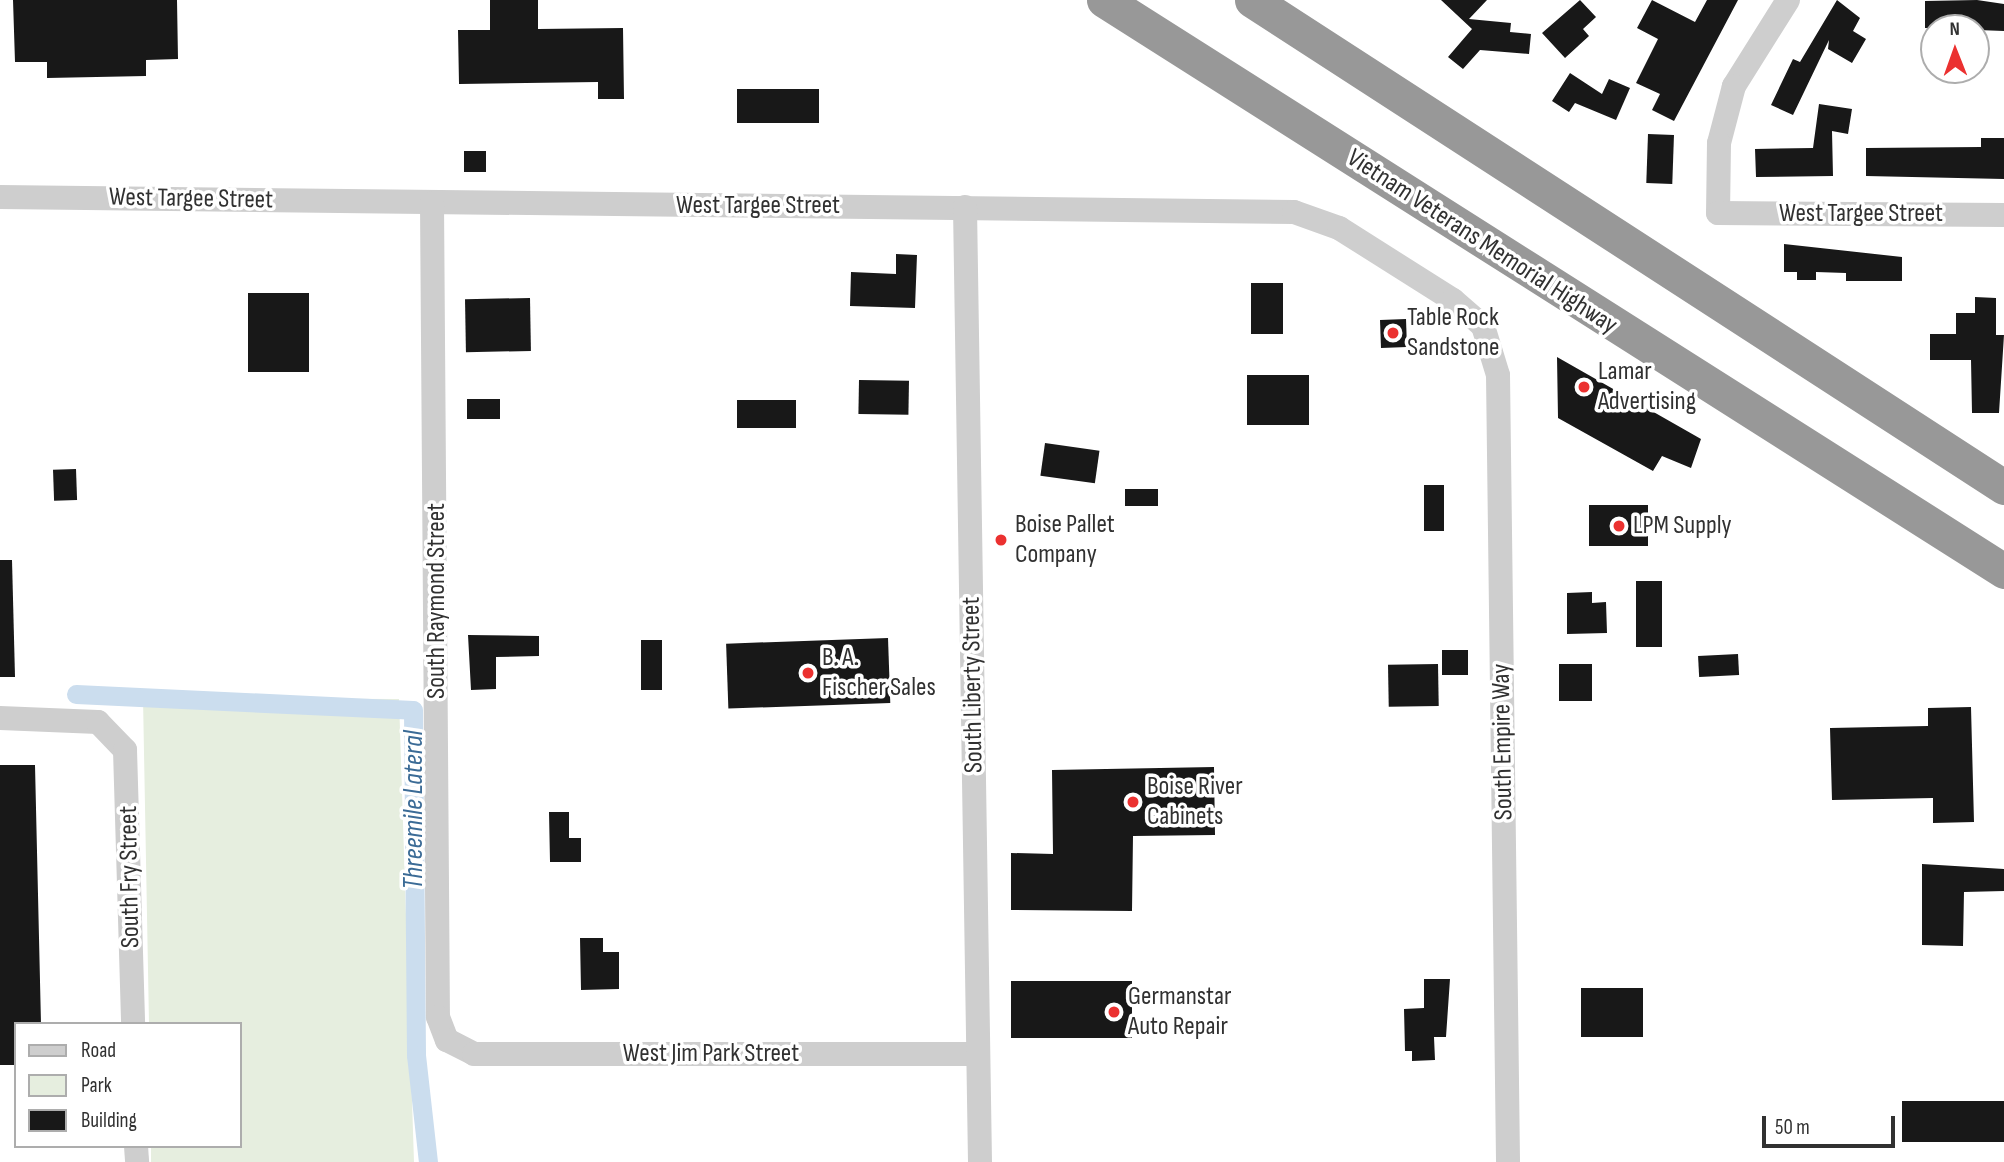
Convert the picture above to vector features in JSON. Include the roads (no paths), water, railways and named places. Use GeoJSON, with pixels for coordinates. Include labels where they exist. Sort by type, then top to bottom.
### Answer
{"type":"FeatureCollection","features":[{"type":"Feature","properties":{"kind":"highway","name":"Vietnam Veterans Memorial Highway"},"geometry":{"type":"LineString","coordinates":[[1104,0],[2004,571]]}},
{"type":"Feature","properties":{"kind":"highway"},"geometry":{"type":"LineString","coordinates":[[1252,0],[2004,487]]}},
{"type":"Feature","properties":{"kind":"street","name":"West Targee Street"},"geometry":{"type":"LineString","coordinates":[[1788,0],[1734,86],[1718,143],[1718,213],[2004,215]]}},
{"type":"Feature","properties":{"kind":"street","name":"West Targee Street"},"geometry":{"type":"LineString","coordinates":[[0,197],[1294,212],[1339,228],[1483,326]]}},
{"type":"Feature","properties":{"kind":"street","name":"South Raymond Street"},"geometry":{"type":"LineString","coordinates":[[432,203],[438,1017],[447,1040]]}},
{"type":"Feature","properties":{"kind":"street","name":"South Liberty Street"},"geometry":{"type":"LineString","coordinates":[[965,207],[980,1162]]}},
{"type":"Feature","properties":{"kind":"street","name":"South Empire Way"},"geometry":{"type":"LineString","coordinates":[[1483,326],[1499,375],[1508,1162]]}},
{"type":"Feature","properties":{"kind":"street","name":"South Fry Street"},"geometry":{"type":"LineString","coordinates":[[0,718],[85,720],[114,735],[127,767],[133,1022]]}},
{"type":"Feature","properties":{"kind":"street","name":"West Jim Park Street"},"geometry":{"type":"LineString","coordinates":[[447,1040],[474,1054],[978,1054]]}},
{"type":"Feature","properties":{"kind":"waterway","name":"Threemile Lateral"},"geometry":{"type":"LineString","coordinates":[[76,694],[413,710],[416,1055],[428,1162]]}},
{"type":"Feature","properties":{"kind":"place","name":"Table Rock Sandstone"},"geometry":{"type":"Point","coordinates":[1393,333]}},
{"type":"Feature","properties":{"kind":"place","name":"Lamar Advertising"},"geometry":{"type":"Point","coordinates":[1584,387]}},
{"type":"Feature","properties":{"kind":"place","name":"LPM Supply"},"geometry":{"type":"Point","coordinates":[1619,526]}},
{"type":"Feature","properties":{"kind":"place","name":"Boise Pallet Company"},"geometry":{"type":"Point","coordinates":[1001,540]}},
{"type":"Feature","properties":{"kind":"place","name":"B. A. Fischer Sales"},"geometry":{"type":"Point","coordinates":[808,673]}},
{"type":"Feature","properties":{"kind":"place","name":"Boise River Cabinets"},"geometry":{"type":"Point","coordinates":[1133,802]}},
{"type":"Feature","properties":{"kind":"place","name":"Germanstar Auto Repair"},"geometry":{"type":"Point","coordinates":[1114,1012]}}]}
